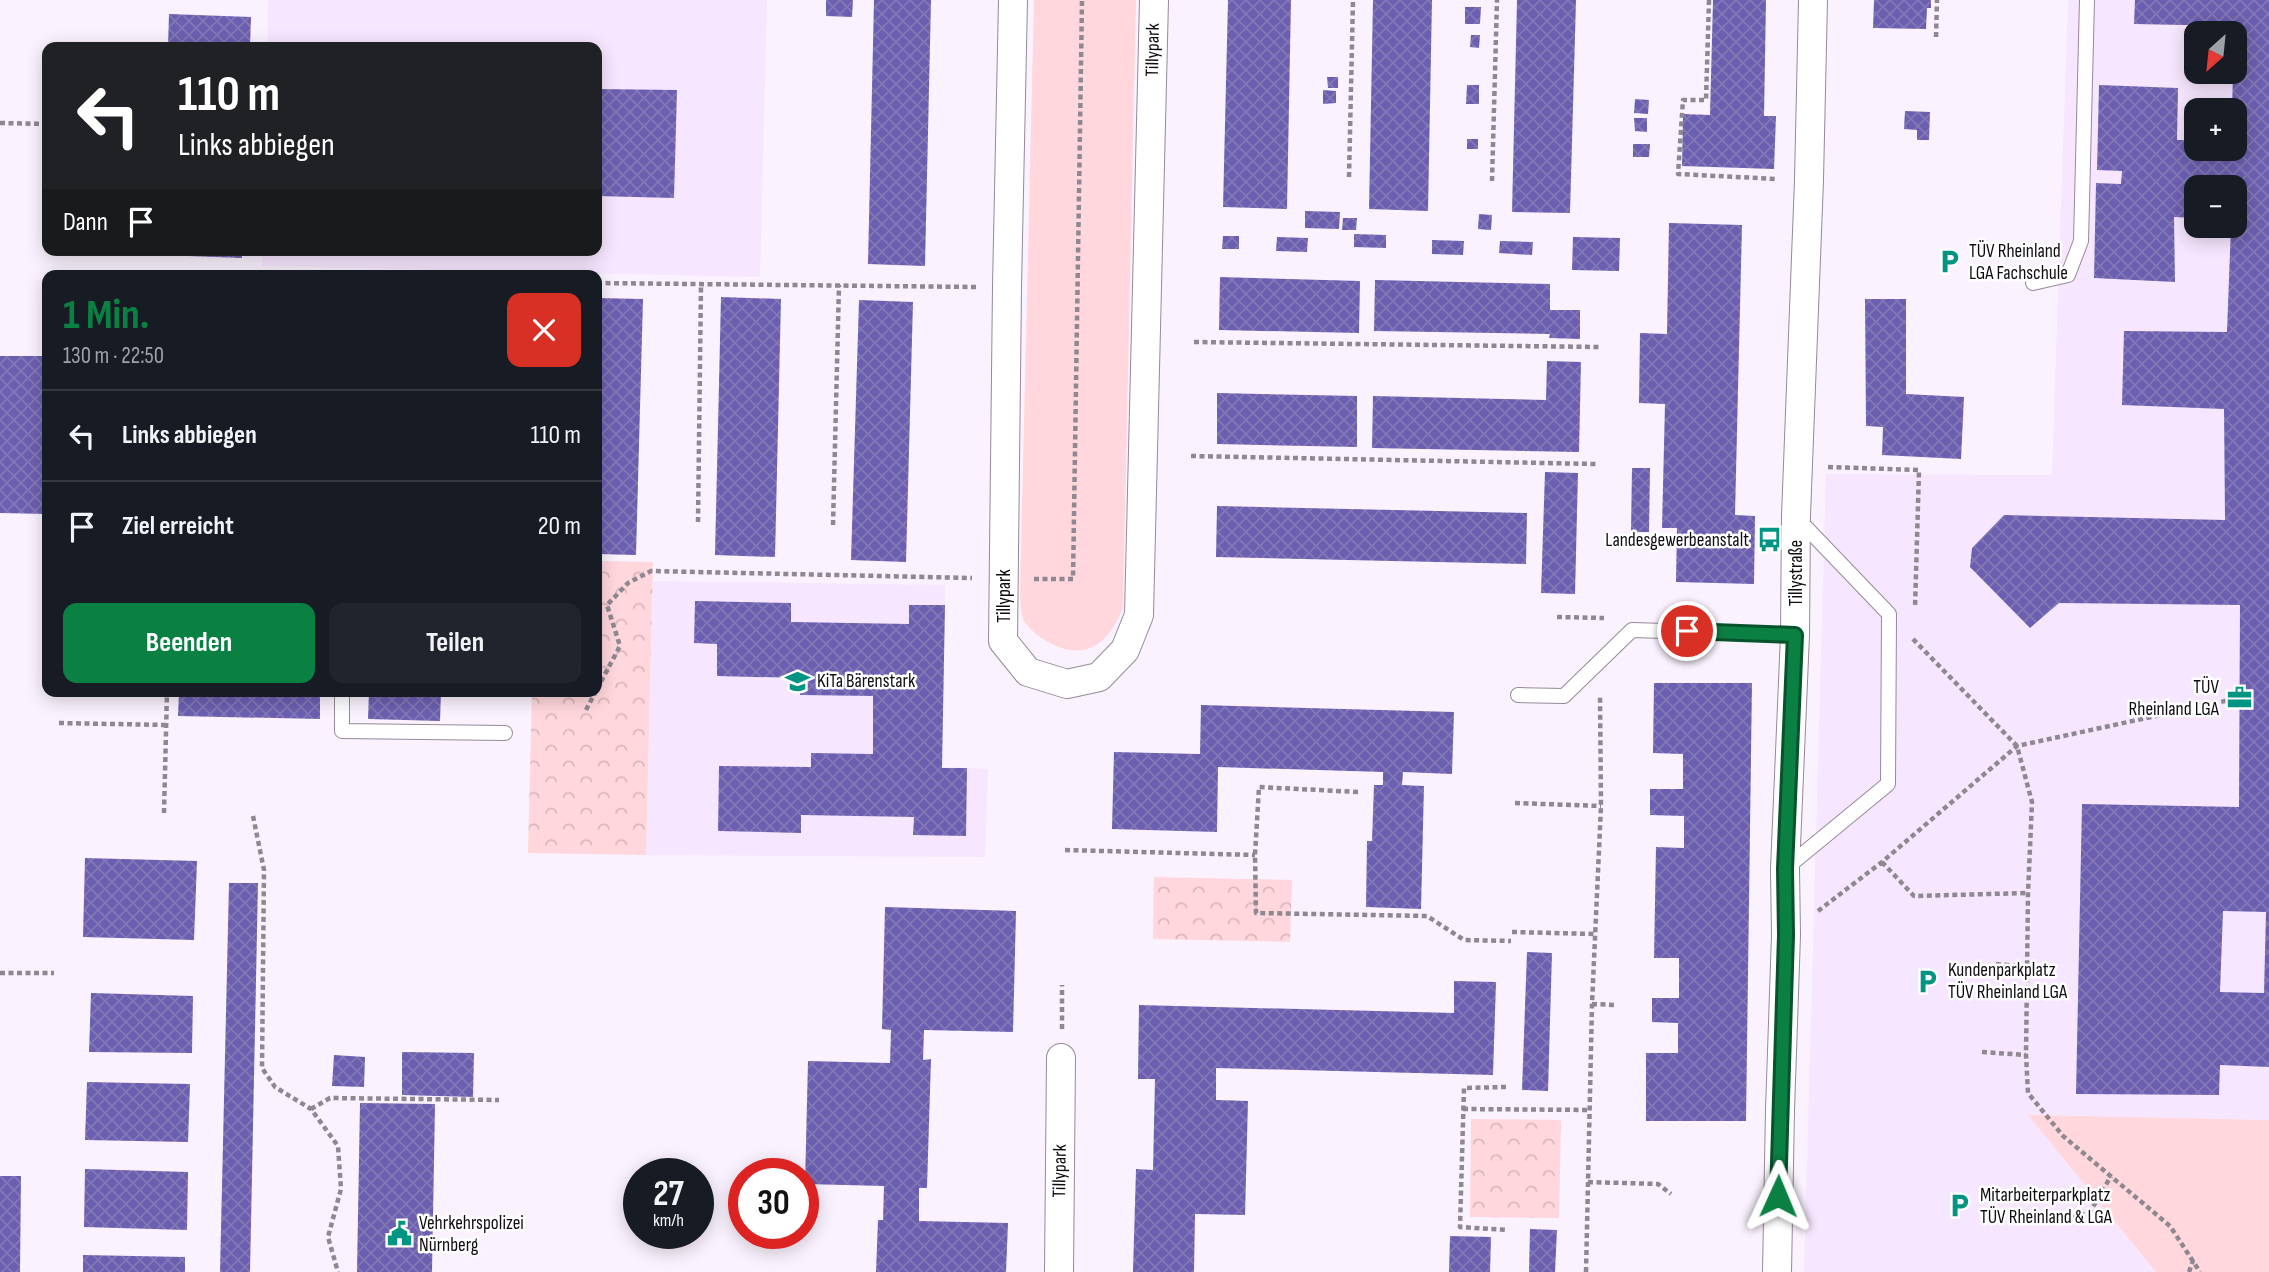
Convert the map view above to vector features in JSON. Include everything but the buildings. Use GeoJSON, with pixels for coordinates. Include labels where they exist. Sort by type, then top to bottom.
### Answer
{"type":"FeatureCollection","features":[{"type":"Feature","properties":{"kind":"street","name":"Tillypark"},"geometry":{"type":"LineString","coordinates":[[1013,0],[1003,641],[1028,672],[1068,684],[1099,677],[1125,650],[1139,615],[1154,0]]}},
{"type":"Feature","properties":{"kind":"street","name":"Tillystraße"},"geometry":{"type":"LineString","coordinates":[[1777,1272],[1786,935],[1785,869],[1795,635],[1796,516],[1813,0]]}},
{"type":"Feature","properties":{"kind":"street","name":"Tillypark"},"geometry":{"type":"LineString","coordinates":[[1059,1272],[1061,1058]]}},
{"type":"Feature","properties":{"kind":"lane"},"geometry":{"type":"LineString","coordinates":[[2033,283],[2068,275],[2081,241],[2087,0]]}},
{"type":"Feature","properties":{"kind":"lane"},"geometry":{"type":"LineString","coordinates":[[1785,869],[1888,784],[1889,614],[1796,516]]}},
{"type":"Feature","properties":{"kind":"lane"},"geometry":{"type":"LineString","coordinates":[[1518,695],[1564,696],[1632,629],[1795,635]]}},
{"type":"Feature","properties":{"kind":"lane"},"geometry":{"type":"LineString","coordinates":[[342,697],[342,731],[505,733]]}},
{"type":"Feature","properties":{"kind":"path"},"geometry":{"type":"LineString","coordinates":[[602,679],[620,646],[607,605],[628,583],[651,571],[1073,579],[1082,0]]}},
{"type":"Feature","properties":{"kind":"path"},"geometry":{"type":"LineString","coordinates":[[1349,177],[1353,0]]}},
{"type":"Feature","properties":{"kind":"path"},"geometry":{"type":"LineString","coordinates":[[1492,181],[1497,0]]}},
{"type":"Feature","properties":{"kind":"path"},"geometry":{"type":"LineString","coordinates":[[1709,0],[1706,100],[1683,100],[1678,174],[1809,180]]}},
{"type":"Feature","properties":{"kind":"path"},"geometry":{"type":"LineString","coordinates":[[1936,37],[1937,0]]}},
{"type":"Feature","properties":{"kind":"path"},"geometry":{"type":"LineString","coordinates":[[0,123],[42,124]]}},
{"type":"Feature","properties":{"kind":"path"},"geometry":{"type":"LineString","coordinates":[[602,283],[968,287]]}},
{"type":"Feature","properties":{"kind":"path"},"geometry":{"type":"LineString","coordinates":[[698,522],[701,284]]}},
{"type":"Feature","properties":{"kind":"path"},"geometry":{"type":"LineString","coordinates":[[833,525],[839,285]]}},
{"type":"Feature","properties":{"kind":"path"},"geometry":{"type":"LineString","coordinates":[[1194,342],[1598,347]]}},
{"type":"Feature","properties":{"kind":"path"},"geometry":{"type":"LineString","coordinates":[[1191,456],[1596,464]]}},
{"type":"Feature","properties":{"kind":"path"},"geometry":{"type":"LineString","coordinates":[[1798,466],[1919,470],[1914,614]]}},
{"type":"Feature","properties":{"kind":"path"},"geometry":{"type":"LineString","coordinates":[[1889,614],[2017,746],[2032,802],[2028,893],[2028,1093],[2063,1136],[2170,1226],[2200,1272]]}},
{"type":"Feature","properties":{"kind":"path"},"geometry":{"type":"LineString","coordinates":[[1556,617],[1604,618]]}},
{"type":"Feature","properties":{"kind":"path"},"geometry":{"type":"LineString","coordinates":[[1914,627],[1914,640]]}},
{"type":"Feature","properties":{"kind":"path"},"geometry":{"type":"LineString","coordinates":[[1586,1272],[1592,1004],[1601,806],[1600,661]]}},
{"type":"Feature","properties":{"kind":"path"},"geometry":{"type":"LineString","coordinates":[[164,813],[167,697]]}},
{"type":"Feature","properties":{"kind":"path"},"geometry":{"type":"LineString","coordinates":[[586,710],[592,697]]}},
{"type":"Feature","properties":{"kind":"path"},"geometry":{"type":"LineString","coordinates":[[1786,935],[1882,862],[2017,746],[2239,698]]}},
{"type":"Feature","properties":{"kind":"path"},"geometry":{"type":"LineString","coordinates":[[59,723],[166,725]]}},
{"type":"Feature","properties":{"kind":"path"},"geometry":{"type":"LineString","coordinates":[[1358,792],[1259,787],[1255,855],[1256,913],[1427,916],[1464,940],[1511,941]]}},
{"type":"Feature","properties":{"kind":"path"},"geometry":{"type":"LineString","coordinates":[[1515,803],[1601,806]]}},
{"type":"Feature","properties":{"kind":"path"},"geometry":{"type":"LineString","coordinates":[[253,816],[264,870],[262,1068],[275,1087],[311,1109],[338,1146],[341,1189],[328,1237],[338,1272]]}},
{"type":"Feature","properties":{"kind":"path"},"geometry":{"type":"LineString","coordinates":[[1065,850],[1255,855]]}},
{"type":"Feature","properties":{"kind":"path"},"geometry":{"type":"LineString","coordinates":[[1882,862],[1914,896],[2028,893]]}},
{"type":"Feature","properties":{"kind":"path"},"geometry":{"type":"LineString","coordinates":[[1512,932],[1595,934]]}},
{"type":"Feature","properties":{"kind":"path"},"geometry":{"type":"LineString","coordinates":[[1996,964],[2028,967]]}},
{"type":"Feature","properties":{"kind":"path"},"geometry":{"type":"LineString","coordinates":[[0,973],[54,973]]}},
{"type":"Feature","properties":{"kind":"path"},"geometry":{"type":"LineString","coordinates":[[1061,1058],[1062,985]]}},
{"type":"Feature","properties":{"kind":"path"},"geometry":{"type":"LineString","coordinates":[[1592,1004],[1616,1005]]}},
{"type":"Feature","properties":{"kind":"path"},"geometry":{"type":"LineString","coordinates":[[1982,1052],[2026,1055]]}},
{"type":"Feature","properties":{"kind":"path"},"geometry":{"type":"LineString","coordinates":[[1506,1087],[1464,1088],[1460,1227],[1508,1230]]}},
{"type":"Feature","properties":{"kind":"path"},"geometry":{"type":"LineString","coordinates":[[311,1109],[330,1098],[499,1100]]}},
{"type":"Feature","properties":{"kind":"path"},"geometry":{"type":"LineString","coordinates":[[1463,1109],[1590,1110]]}},
{"type":"Feature","properties":{"kind":"path"},"geometry":{"type":"LineString","coordinates":[[2064,1221],[2090,1212],[2111,1176]]}},
{"type":"Feature","properties":{"kind":"path"},"geometry":{"type":"LineString","coordinates":[[1588,1182],[1658,1184],[1671,1194]]}},
{"type":"Feature","properties":{"kind":"path"},"geometry":{"type":"LineString","coordinates":[[2189,1272],[2193,1259]]}},
{"type":"Feature","properties":{"kind":"shaded area"},"geometry":{"type":"Polygon","coordinates":[[[268,0],[767,0],[760,277],[602,274],[602,270],[262,266],[262,256],[602,256],[602,42],[267,42],[268,0]]]}},
{"type":"Feature","properties":{"kind":"shaded area"},"geometry":{"type":"Polygon","coordinates":[[[2068,0],[2269,0],[2269,1120],[2029,1116],[2156,1272],[1804,1272],[1826,474],[2052,475],[2068,0]]]}},
{"type":"Feature","properties":{"kind":"shaded area","name":"KiTa Bärenstark"},"geometry":{"type":"Polygon","coordinates":[[[653,581],[945,585],[942,767],[988,769],[985,857],[646,855],[653,581]]]}},
{"type":"Feature","properties":{"kind":"green space"},"geometry":{"type":"Polygon","coordinates":[[[1034,0],[1136,0],[1123,608],[1103,640],[1085,650],[1062,648],[1038,636],[1024,621],[1021,611],[1034,0]]]}},
{"type":"Feature","properties":{"kind":"green space"},"geometry":{"type":"Polygon","coordinates":[[[602,561],[653,562],[646,855],[528,853],[532,697],[602,697],[602,561]]]}},
{"type":"Feature","properties":{"kind":"green space"},"geometry":{"type":"Polygon","coordinates":[[[1154,877],[1292,880],[1290,942],[1153,939],[1154,877]]]}},
{"type":"Feature","properties":{"kind":"green space"},"geometry":{"type":"Polygon","coordinates":[[[2028,1115],[2269,1120],[2269,1272],[2156,1272],[2028,1115]]]}},
{"type":"Feature","properties":{"kind":"green space"},"geometry":{"type":"Polygon","coordinates":[[[1471,1119],[1561,1120],[1559,1218],[1470,1217],[1471,1119]]]}},
{"type":"Feature","properties":{"kind":"place","name":"TÜV Rheinland LGA Fachschule"},"geometry":{"type":"Point","coordinates":[1949,262]}},
{"type":"Feature","properties":{"kind":"place","name":"Landesgewerbeanstalt"},"geometry":{"type":"Point","coordinates":[1769,540]}},
{"type":"Feature","properties":{"kind":"place","name":"KiTa Bärenstark"},"geometry":{"type":"Point","coordinates":[797,681]}},
{"type":"Feature","properties":{"kind":"place","name":"TÜV Rheinland LGA"},"geometry":{"type":"Point","coordinates":[2239,698]}},
{"type":"Feature","properties":{"kind":"place","name":"Kundenparkplatz TÜV Rheinland LGA"},"geometry":{"type":"Point","coordinates":[1928,981]}},
{"type":"Feature","properties":{"kind":"place","name":"Mitarbeiterparkplatz TÜV Rheinland & LGA"},"geometry":{"type":"Point","coordinates":[1960,1206]}},
{"type":"Feature","properties":{"kind":"place","name":"Vehrkehrspolizei Nürnberg"},"geometry":{"type":"Point","coordinates":[399,1234]}},
{"type":"Feature","properties":{"kind":"route"},"geometry":{"type":"LineString","coordinates":[[1687,631],[1795,635],[1785,869],[1786,935],[1778,1196]]}}]}
